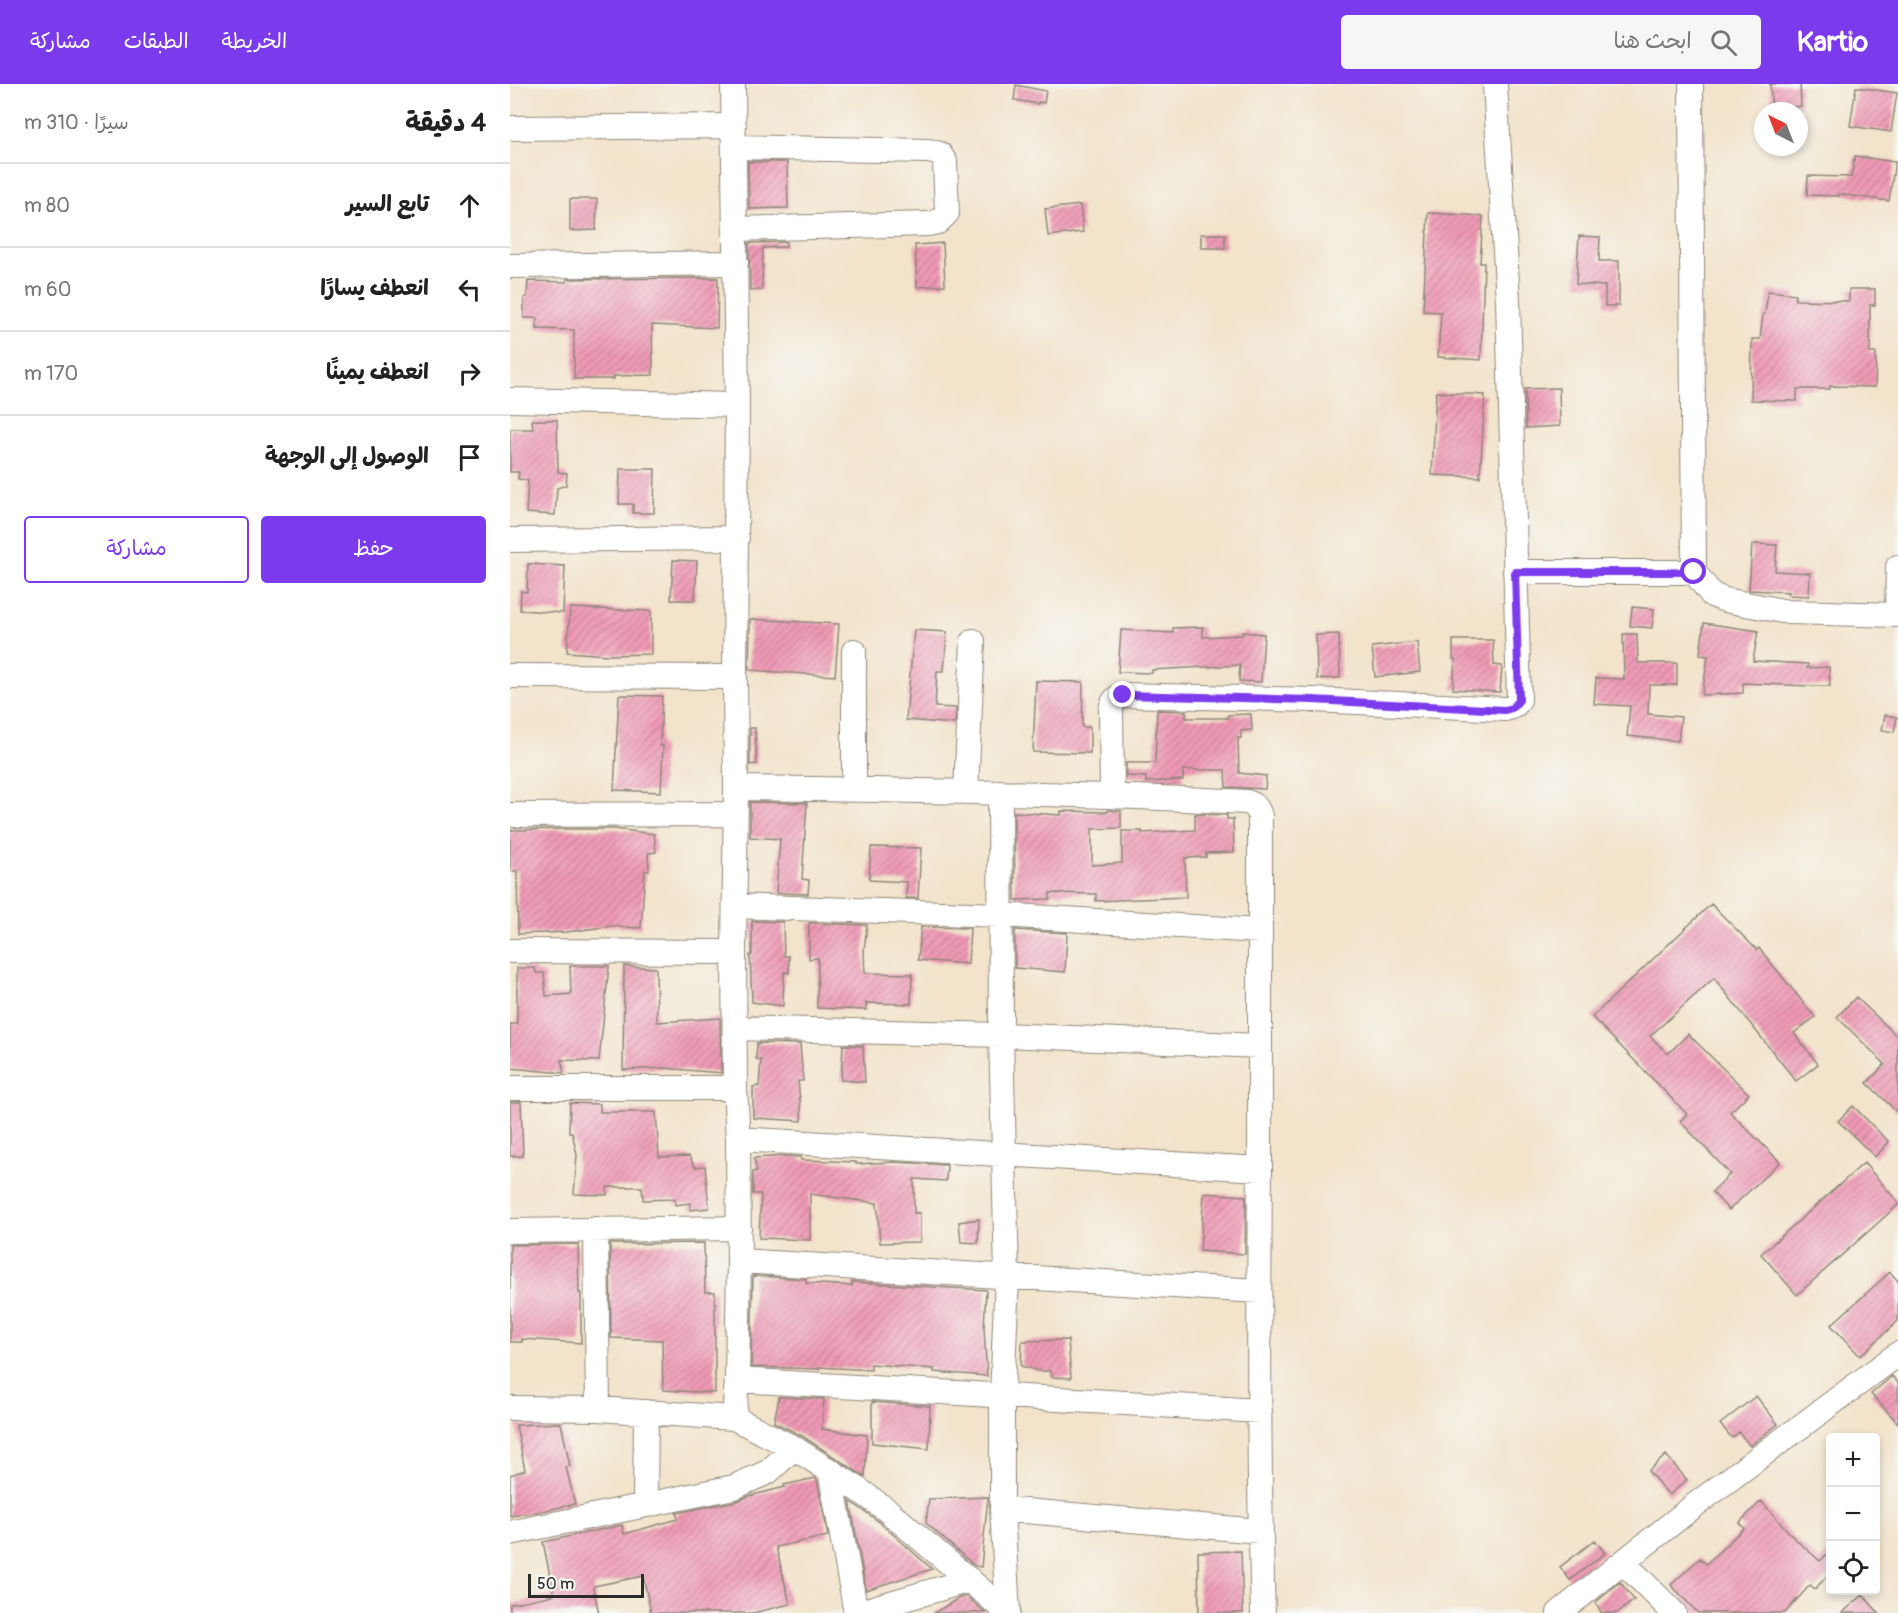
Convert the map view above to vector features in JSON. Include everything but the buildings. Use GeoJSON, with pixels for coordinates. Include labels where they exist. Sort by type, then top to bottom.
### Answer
{"type":"FeatureCollection","features":[{"type":"Feature","properties":{"kind":"street"},"geometry":{"type":"LineString","coordinates":[[734,84],[737,405],[734,952],[739,1228],[737,1380],[734,1418]]}},
{"type":"Feature","properties":{"kind":"street"},"geometry":{"type":"LineString","coordinates":[[1112,795],[1111,709],[1112,702],[1123,695],[1313,700],[1505,710],[1512,708],[1519,700],[1508,301],[1495,84]]}},
{"type":"Feature","properties":{"kind":"street"},"geometry":{"type":"LineString","coordinates":[[1691,84],[1694,572],[1712,595],[1725,600],[1788,612],[1897,615],[1898,567]]}},
{"type":"Feature","properties":{"kind":"street"},"geometry":{"type":"LineString","coordinates":[[510,128],[734,136],[929,151],[940,154],[945,162],[947,213],[938,222],[735,229]]}},
{"type":"Feature","properties":{"kind":"street"},"geometry":{"type":"LineString","coordinates":[[510,266],[736,263]]}},
{"type":"Feature","properties":{"kind":"street"},"geometry":{"type":"LineString","coordinates":[[510,400],[737,405]]}},
{"type":"Feature","properties":{"kind":"street"},"geometry":{"type":"LineString","coordinates":[[510,540],[737,538]]}},
{"type":"Feature","properties":{"kind":"street"},"geometry":{"type":"LineString","coordinates":[[1515,572],[1694,572]]}},
{"type":"Feature","properties":{"kind":"street"},"geometry":{"type":"LineString","coordinates":[[966,791],[973,641]]}},
{"type":"Feature","properties":{"kind":"street"},"geometry":{"type":"LineString","coordinates":[[854,651],[854,790]]}},
{"type":"Feature","properties":{"kind":"street"},"geometry":{"type":"LineString","coordinates":[[510,676],[735,677]]}},
{"type":"Feature","properties":{"kind":"street"},"geometry":{"type":"LineString","coordinates":[[736,788],[1112,795],[1247,802],[1254,804],[1258,810],[1260,816],[1260,1531],[1263,1613]]}},
{"type":"Feature","properties":{"kind":"street"},"geometry":{"type":"LineString","coordinates":[[1000,792],[1001,1035],[1007,1276],[1002,1397],[1002,1509],[1008,1613]]}},
{"type":"Feature","properties":{"kind":"street"},"geometry":{"type":"LineString","coordinates":[[510,815],[735,814]]}},
{"type":"Feature","properties":{"kind":"street"},"geometry":{"type":"LineString","coordinates":[[735,906],[1001,915],[1259,931]]}},
{"type":"Feature","properties":{"kind":"street"},"geometry":{"type":"LineString","coordinates":[[510,951],[734,952]]}},
{"type":"Feature","properties":{"kind":"street"},"geometry":{"type":"LineString","coordinates":[[735,1028],[1001,1035],[1260,1046]]}},
{"type":"Feature","properties":{"kind":"street"},"geometry":{"type":"LineString","coordinates":[[510,1088],[735,1088]]}},
{"type":"Feature","properties":{"kind":"street"},"geometry":{"type":"LineString","coordinates":[[738,1139],[1260,1169]]}},
{"type":"Feature","properties":{"kind":"street"},"geometry":{"type":"LineString","coordinates":[[510,1231],[739,1228]]}},
{"type":"Feature","properties":{"kind":"street"},"geometry":{"type":"LineString","coordinates":[[596,1229],[598,1409]]}},
{"type":"Feature","properties":{"kind":"street"},"geometry":{"type":"LineString","coordinates":[[739,1261],[1259,1291]]}},
{"type":"Feature","properties":{"kind":"street"},"geometry":{"type":"LineString","coordinates":[[1559,1613],[1695,1505],[1898,1354]]}},
{"type":"Feature","properties":{"kind":"street"},"geometry":{"type":"LineString","coordinates":[[737,1380],[1260,1411]]}},
{"type":"Feature","properties":{"kind":"street"},"geometry":{"type":"LineString","coordinates":[[510,1408],[598,1409],[734,1418],[794,1448],[887,1510],[1008,1613]]}},
{"type":"Feature","properties":{"kind":"street"},"geometry":{"type":"LineString","coordinates":[[645,1505],[646,1412]]}},
{"type":"Feature","properties":{"kind":"street"},"geometry":{"type":"LineString","coordinates":[[510,1533],[734,1487],[768,1472],[794,1448]]}},
{"type":"Feature","properties":{"kind":"street"},"geometry":{"type":"LineString","coordinates":[[830,1470],[856,1613],[970,1580]]}},
{"type":"Feature","properties":{"kind":"street"},"geometry":{"type":"LineString","coordinates":[[1002,1509],[1260,1531]]}},
{"type":"Feature","properties":{"kind":"street"},"geometry":{"type":"LineString","coordinates":[[1623,1562],[1674,1613]]}},
{"type":"Feature","properties":{"kind":"route"},"geometry":{"type":"LineString","coordinates":[[1123,695],[1313,700],[1505,710],[1512,708],[1519,700],[1515,572],[1694,572]]}}]}
